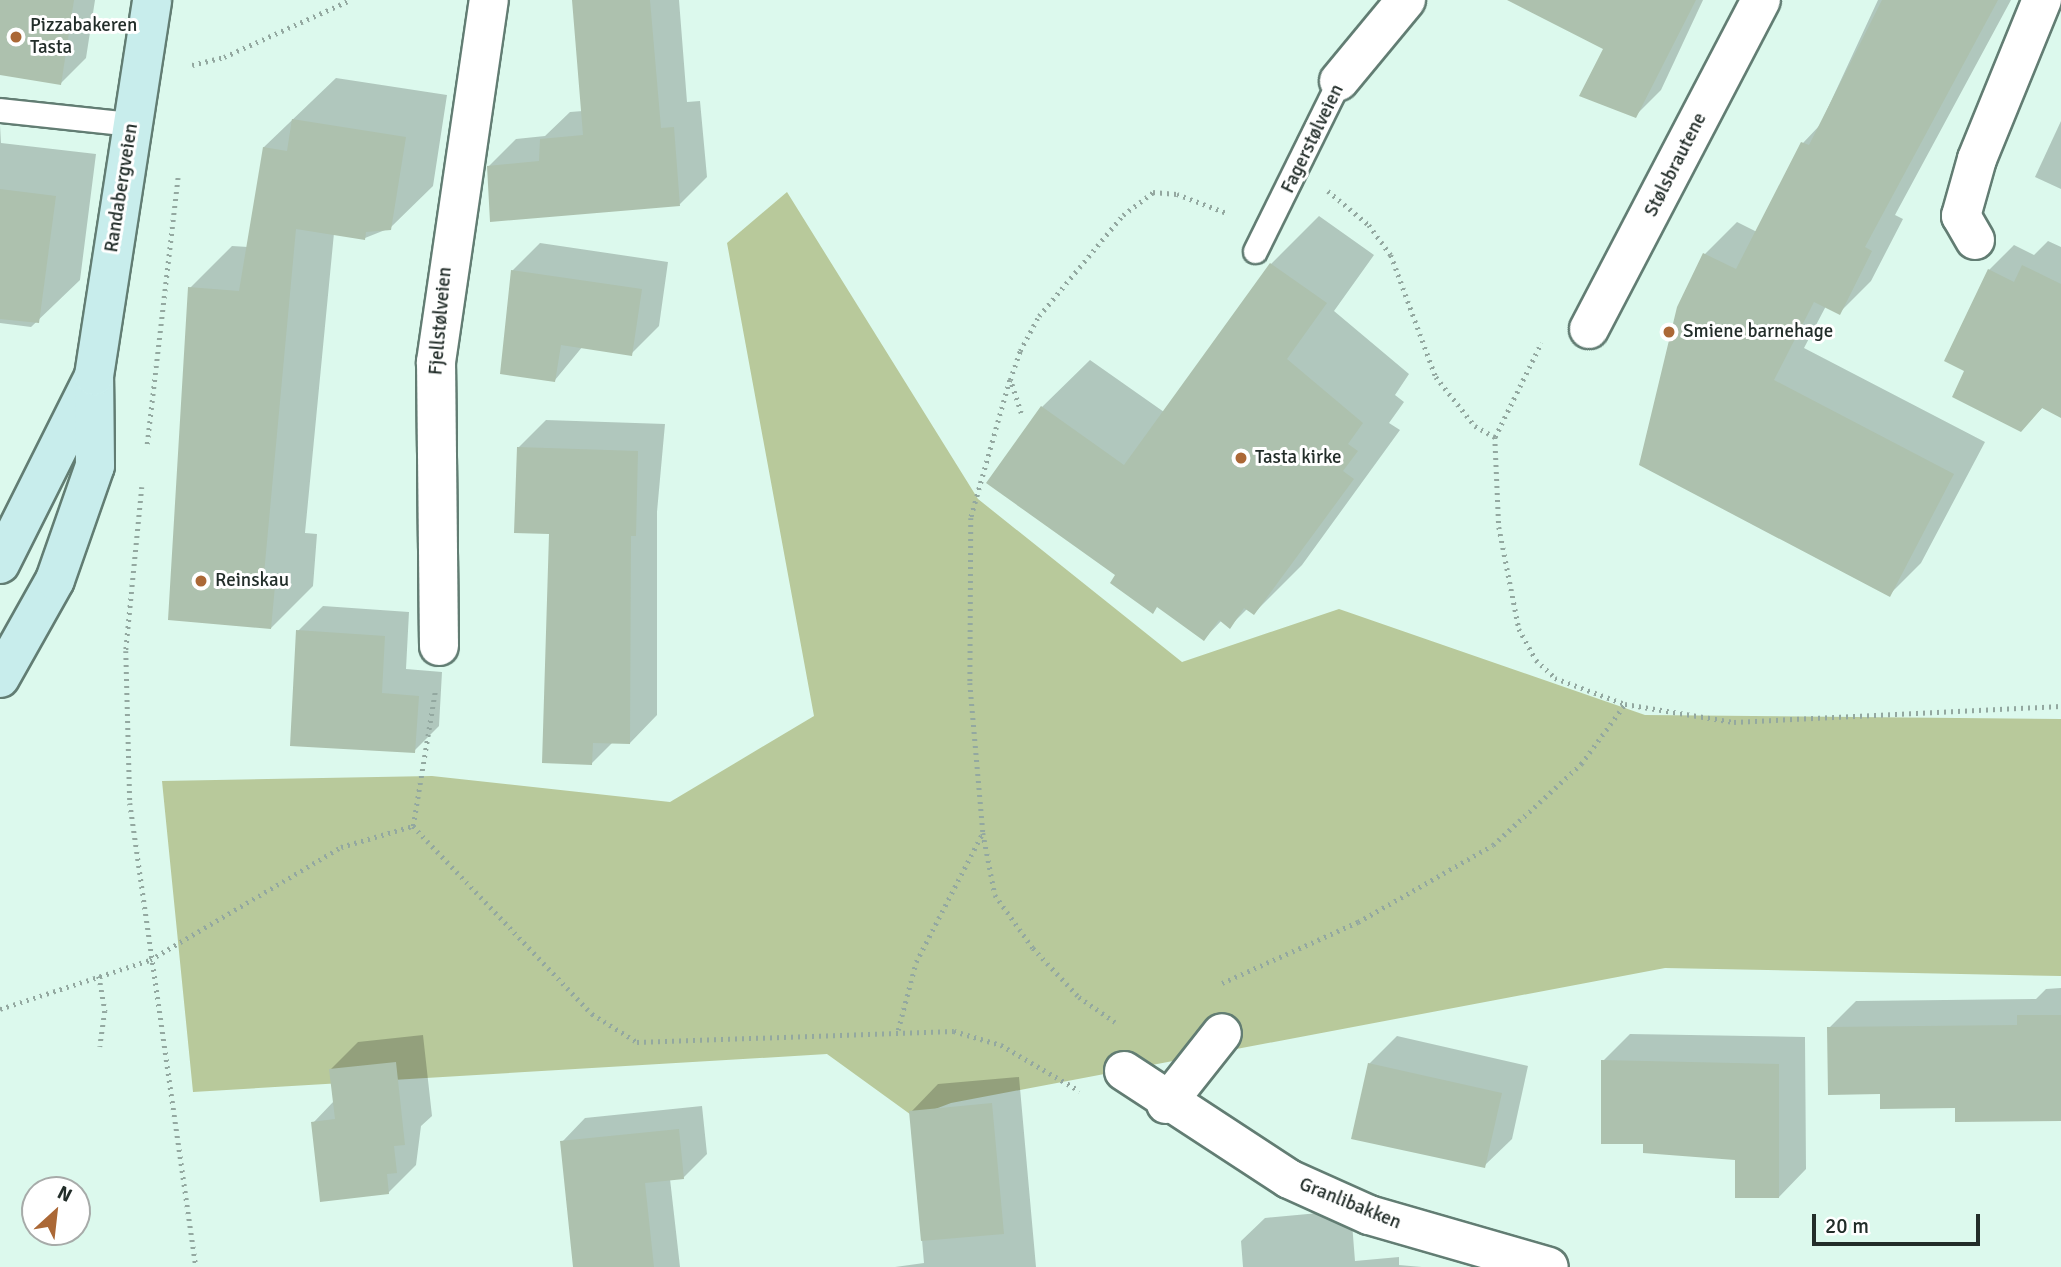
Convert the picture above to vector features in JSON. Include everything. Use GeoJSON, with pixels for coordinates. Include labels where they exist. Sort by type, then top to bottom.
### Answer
{"type":"FeatureCollection","features":[{"type":"Feature","properties":{"kind":"main road","name":"Randabergveien"},"geometry":{"type":"LineString","coordinates":[[0,678],[29,632],[79,525],[96,455],[94,376],[152,0]]}},
{"type":"Feature","properties":{"kind":"main road","name":"Randabergveien"},"geometry":{"type":"LineString","coordinates":[[0,564],[94,376]]}},
{"type":"Feature","properties":{"kind":"street","name":"Fjellstølveien"},"geometry":{"type":"LineString","coordinates":[[439,646],[436,362],[489,0]]}},
{"type":"Feature","properties":{"kind":"street","name":"Fagerstølveien"},"geometry":{"type":"LineString","coordinates":[[1339,81],[1406,0]]}},
{"type":"Feature","properties":{"kind":"street","name":"Stølsbrautene"},"geometry":{"type":"LineString","coordinates":[[1589,329],[1761,0]]}},
{"type":"Feature","properties":{"kind":"street"},"geometry":{"type":"LineString","coordinates":[[1975,240],[1963,228],[1968,193],[2042,0]]}},
{"type":"Feature","properties":{"kind":"street"},"geometry":{"type":"LineString","coordinates":[[1167,1104],[1222,1033]]}},
{"type":"Feature","properties":{"kind":"street","name":"Granlibakken"},"geometry":{"type":"LineString","coordinates":[[1124,1071],[1167,1104],[1289,1179],[1369,1215],[1549,1267]]}},
{"type":"Feature","properties":{"kind":"lane","name":"Fagerstølveien"},"geometry":{"type":"LineString","coordinates":[[1260,242],[1298,172],[1339,81]]}},
{"type":"Feature","properties":{"kind":"lane"},"geometry":{"type":"LineString","coordinates":[[0,110],[132,124]]}},
{"type":"Feature","properties":{"kind":"path"},"geometry":{"type":"LineString","coordinates":[[191,65],[224,57],[350,0]]}},
{"type":"Feature","properties":{"kind":"path"},"geometry":{"type":"LineString","coordinates":[[189,79],[192,52]]}},
{"type":"Feature","properties":{"kind":"path"},"geometry":{"type":"LineString","coordinates":[[146,453],[180,162]]}},
{"type":"Feature","properties":{"kind":"path"},"geometry":{"type":"LineString","coordinates":[[1298,172],[1369,225],[1391,254],[1442,387],[1454,407],[1495,437]]}},
{"type":"Feature","properties":{"kind":"path"},"geometry":{"type":"LineString","coordinates":[[413,826],[592,1014],[637,1042],[790,1040],[898,1030],[977,1036],[1090,1095],[1108,1089],[1142,1051],[1033,948],[995,895],[983,833],[970,683],[971,518],[1010,380],[1039,316],[1123,215],[1153,192],[1210,204],[1260,242]]}},
{"type":"Feature","properties":{"kind":"path"},"geometry":{"type":"LineString","coordinates":[[1589,329],[1542,341],[1495,437],[1499,527],[1519,629],[1536,660],[1555,678],[1625,704],[1734,722],[2061,706]]}},
{"type":"Feature","properties":{"kind":"path"},"geometry":{"type":"LineString","coordinates":[[1010,380],[1021,413]]}},
{"type":"Feature","properties":{"kind":"path"},"geometry":{"type":"LineString","coordinates":[[143,480],[126,652],[130,803],[150,960],[196,1267]]}},
{"type":"Feature","properties":{"kind":"path"},"geometry":{"type":"LineString","coordinates":[[413,826],[439,646]]}},
{"type":"Feature","properties":{"kind":"path"},"geometry":{"type":"LineString","coordinates":[[1213,989],[1438,881],[1493,845],[1581,764],[1625,704]]}},
{"type":"Feature","properties":{"kind":"path"},"geometry":{"type":"LineString","coordinates":[[0,1009],[150,960],[341,847],[413,826]]}},
{"type":"Feature","properties":{"kind":"path"},"geometry":{"type":"LineString","coordinates":[[898,1030],[916,962],[983,833]]}},
{"type":"Feature","properties":{"kind":"path"},"geometry":{"type":"LineString","coordinates":[[99,976],[105,1011],[100,1047]]}},
{"type":"Feature","properties":{"kind":"green space"},"geometry":{"type":"Polygon","coordinates":[[[787,192],[978,499],[1182,662],[1339,609],[1645,715],[2061,719],[2061,976],[1665,968],[951,1103],[914,1117],[827,1054],[193,1092],[162,781],[432,776],[670,802],[814,716],[727,243],[787,192]]]}},
{"type":"Feature","properties":{"kind":"building"},"geometry":{"type":"Polygon","coordinates":[[[0,0],[74,0],[61,85],[0,75],[0,0]]]}},
{"type":"Feature","properties":{"kind":"building"},"geometry":{"type":"Polygon","coordinates":[[[572,0],[650,0],[661,128],[674,127],[680,206],[490,222],[487,166],[539,161],[540,139],[583,135],[572,0]]]}},
{"type":"Feature","properties":{"kind":"building"},"geometry":{"type":"Polygon","coordinates":[[[1507,0],[1696,0],[1636,118],[1579,96],[1603,49],[1507,0]]]}},
{"type":"Feature","properties":{"kind":"building"},"geometry":{"type":"Polygon","coordinates":[[[1882,0],[1998,0],[1865,247],[1872,251],[1840,315],[1814,302],[1774,380],[1954,474],[1890,597],[1639,465],[1677,307],[1703,253],[1736,269],[1801,142],[1809,145],[1882,0]]]}},
{"type":"Feature","properties":{"kind":"building"},"geometry":{"type":"Polygon","coordinates":[[[292,119],[406,137],[391,230],[366,232],[365,240],[296,229],[264,574],[276,575],[271,629],[168,620],[188,287],[239,291],[263,147],[287,151],[292,119]]]}},
{"type":"Feature","properties":{"kind":"building"},"geometry":{"type":"Polygon","coordinates":[[[0,189],[56,196],[39,323],[0,319],[0,189]]]}},
{"type":"Feature","properties":{"kind":"building","name":"Tasta kirke"},"geometry":{"type":"Polygon","coordinates":[[[1270,263],[1327,303],[1287,359],[1363,423],[1348,444],[1358,451],[1343,471],[1354,479],[1254,615],[1244,608],[1230,629],[1219,620],[1204,641],[1157,607],[1153,614],[1110,583],[1115,575],[986,483],[1041,406],[1124,465],[1270,263]]]}},
{"type":"Feature","properties":{"kind":"building"},"geometry":{"type":"Polygon","coordinates":[[[2022,265],[2061,284],[2061,418],[2042,408],[2021,432],[1952,397],[1964,371],[1944,361],[1988,269],[2014,282],[2022,265]]]}},
{"type":"Feature","properties":{"kind":"building"},"geometry":{"type":"Polygon","coordinates":[[[511,270],[642,289],[632,356],[561,345],[555,382],[500,374],[511,270]]]}},
{"type":"Feature","properties":{"kind":"building"},"geometry":{"type":"Polygon","coordinates":[[[517,447],[638,451],[636,536],[631,536],[630,744],[593,743],[592,765],[542,763],[549,534],[514,533],[517,447]]]}},
{"type":"Feature","properties":{"kind":"building"},"geometry":{"type":"Polygon","coordinates":[[[296,630],[385,636],[382,693],[419,696],[415,753],[290,746],[296,630]]]}},
{"type":"Feature","properties":{"kind":"building"},"geometry":{"type":"Polygon","coordinates":[[[2017,1015],[2061,1015],[2061,1121],[1955,1122],[1955,1108],[1880,1109],[1880,1094],[1828,1095],[1827,1027],[2017,1025],[2017,1015]]]}},
{"type":"Feature","properties":{"kind":"building"},"geometry":{"type":"Polygon","coordinates":[[[1601,1060],[1779,1064],[1779,1198],[1735,1198],[1735,1160],[1643,1153],[1643,1144],[1601,1144],[1601,1060]]]}},
{"type":"Feature","properties":{"kind":"building"},"geometry":{"type":"Polygon","coordinates":[[[396,1062],[405,1145],[394,1146],[397,1173],[387,1174],[389,1194],[320,1202],[311,1122],[335,1119],[329,1069],[396,1062]]]}},
{"type":"Feature","properties":{"kind":"building"},"geometry":{"type":"Polygon","coordinates":[[[1368,1063],[1502,1093],[1485,1168],[1351,1139],[1368,1063]]]}},
{"type":"Feature","properties":{"kind":"building"},"geometry":{"type":"Polygon","coordinates":[[[992,1103],[1004,1234],[921,1241],[909,1111],[992,1103]]]}},
{"type":"Feature","properties":{"kind":"building"},"geometry":{"type":"Polygon","coordinates":[[[679,1129],[684,1179],[645,1183],[654,1267],[573,1267],[560,1141],[679,1129]]]}},
{"type":"Feature","properties":{"kind":"place","name":"Pizzabakeren Tasta"},"geometry":{"type":"Point","coordinates":[16,37]}},
{"type":"Feature","properties":{"kind":"place","name":"Smiene barnehage"},"geometry":{"type":"Point","coordinates":[1669,332]}},
{"type":"Feature","properties":{"kind":"place","name":"Tasta kirke"},"geometry":{"type":"Point","coordinates":[1241,458]}},
{"type":"Feature","properties":{"kind":"place","name":"Reinskau"},"geometry":{"type":"Point","coordinates":[201,581]}}]}
